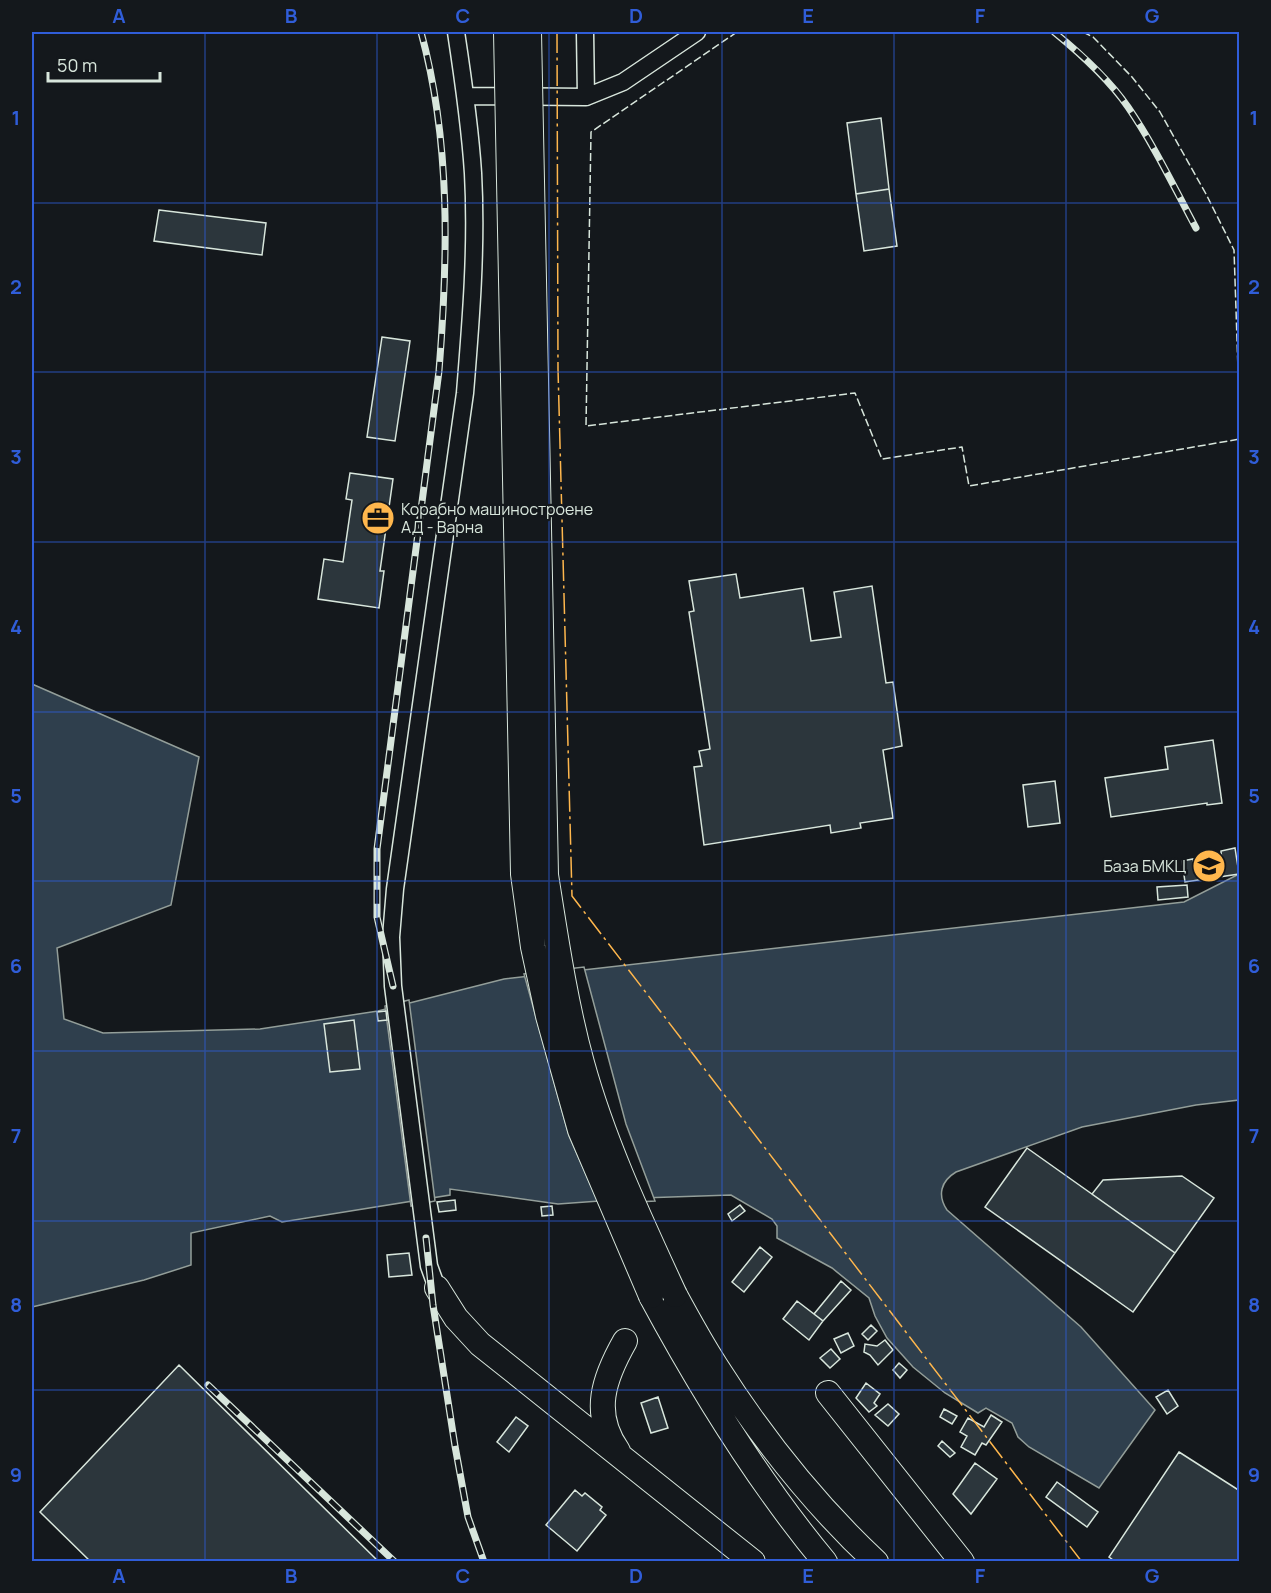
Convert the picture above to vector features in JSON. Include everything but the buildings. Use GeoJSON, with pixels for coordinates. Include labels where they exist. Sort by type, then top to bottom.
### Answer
{"type":"FeatureCollection","features":[{"type":"Feature","properties":{"kind":"highway"},"geometry":{"type":"LineString","coordinates":[[506,32],[523,874],[548,1016],[580,1130],[651,1296],[722,1421],[796,1527],[825,1562]]}},
{"type":"Feature","properties":{"kind":"highway"},"geometry":{"type":"LineString","coordinates":[[528,32],[546,875],[561,972],[582,1063],[603,1128],[635,1210],[675,1295],[716,1367],[768,1439],[809,1492],[852,1540],[876,1562]]}},
{"type":"Feature","properties":{"kind":"highway"},"geometry":{"type":"LineString","coordinates":[[437,1288],[456,1318],[480,1344],[753,1562]]}},
{"type":"Feature","properties":{"kind":"highway"},"geometry":{"type":"LineString","coordinates":[[625,1341],[607,1375],[602,1399],[606,1429],[616,1449],[627,1462]]}},
{"type":"Feature","properties":{"kind":"highway"},"geometry":{"type":"LineString","coordinates":[[828,1393],[962,1562]]}},
{"type":"Feature","properties":{"kind":"street"},"geometry":{"type":"LineString","coordinates":[[437,1288],[429,1266],[393,986],[391,937],[395,889],[465,393],[470,327],[474,218],[472,163],[456,32]]}},
{"type":"Feature","properties":{"kind":"street"},"geometry":{"type":"LineString","coordinates":[[585,32],[586,97]]}},
{"type":"Feature","properties":{"kind":"street"},"geometry":{"type":"LineString","coordinates":[[465,96],[586,97],[623,82],[697,32]]}},
{"type":"Feature","properties":{"kind":"water"},"geometry":{"type":"Polygon","coordinates":[[[32,684],[199,757],[171,905],[57,948],[64,1019],[103,1033],[260,1029],[378,1011],[504,979],[1184,902],[1239,874],[1239,1100],[1196,1105],[1082,1127],[956,1172],[944,1184],[941,1194],[947,1210],[1081,1327],[1155,1410],[1099,1488],[1029,1447],[1018,1437],[1012,1423],[986,1408],[978,1413],[945,1393],[913,1367],[887,1338],[875,1316],[869,1298],[832,1268],[777,1238],[777,1226],[772,1219],[731,1195],[558,1204],[450,1189],[450,1195],[282,1222],[270,1216],[191,1233],[191,1265],[144,1280],[32,1307],[32,684]]]}},
{"type":"Feature","properties":{"kind":"pier"},"geometry":{"type":"Polygon","coordinates":[[[584,967],[626,1124],[655,1201],[599,1204],[569,1136],[524,974],[584,967]]]}},
{"type":"Feature","properties":{"kind":"pier"},"geometry":{"type":"Polygon","coordinates":[[[409,1000],[435,1201],[411,1206],[385,1006],[409,1000]]]}},
{"type":"Feature","properties":{"kind":"railway"},"geometry":{"type":"LineString","coordinates":[[393,986],[377,917],[377,849],[439,371],[444,286],[445,200],[442,158],[438,115],[421,32]]}},
{"type":"Feature","properties":{"kind":"railway"},"geometry":{"type":"LineString","coordinates":[[1054,32],[1094,67],[1128,107],[1155,151],[1196,228]]}},
{"type":"Feature","properties":{"kind":"railway"},"geometry":{"type":"LineString","coordinates":[[426,1238],[433,1305],[455,1446],[468,1517],[484,1562]]}},
{"type":"Feature","properties":{"kind":"railway"},"geometry":{"type":"LineString","coordinates":[[208,1385],[395,1562]]}},
{"type":"Feature","properties":{"kind":"fence"},"geometry":{"type":"LineString","coordinates":[[737,32],[591,132],[586,426],[855,393],[882,459],[962,447],[969,486],[1240,439]]}},
{"type":"Feature","properties":{"kind":"fence"},"geometry":{"type":"LineString","coordinates":[[1083,32],[1093,37],[1132,77],[1160,112],[1234,250],[1240,429]]}},
{"type":"Feature","properties":{"kind":"power"},"geometry":{"type":"LineString","coordinates":[[557,32],[558,369],[572,896],[1082,1562]]}},
{"type":"Feature","properties":{"kind":"place","name":"Корабно машиностроене АД - Варна"},"geometry":{"type":"Point","coordinates":[378,518]}},
{"type":"Feature","properties":{"kind":"place","name":"База БМКЦ"},"geometry":{"type":"Point","coordinates":[1209,866]}}]}
